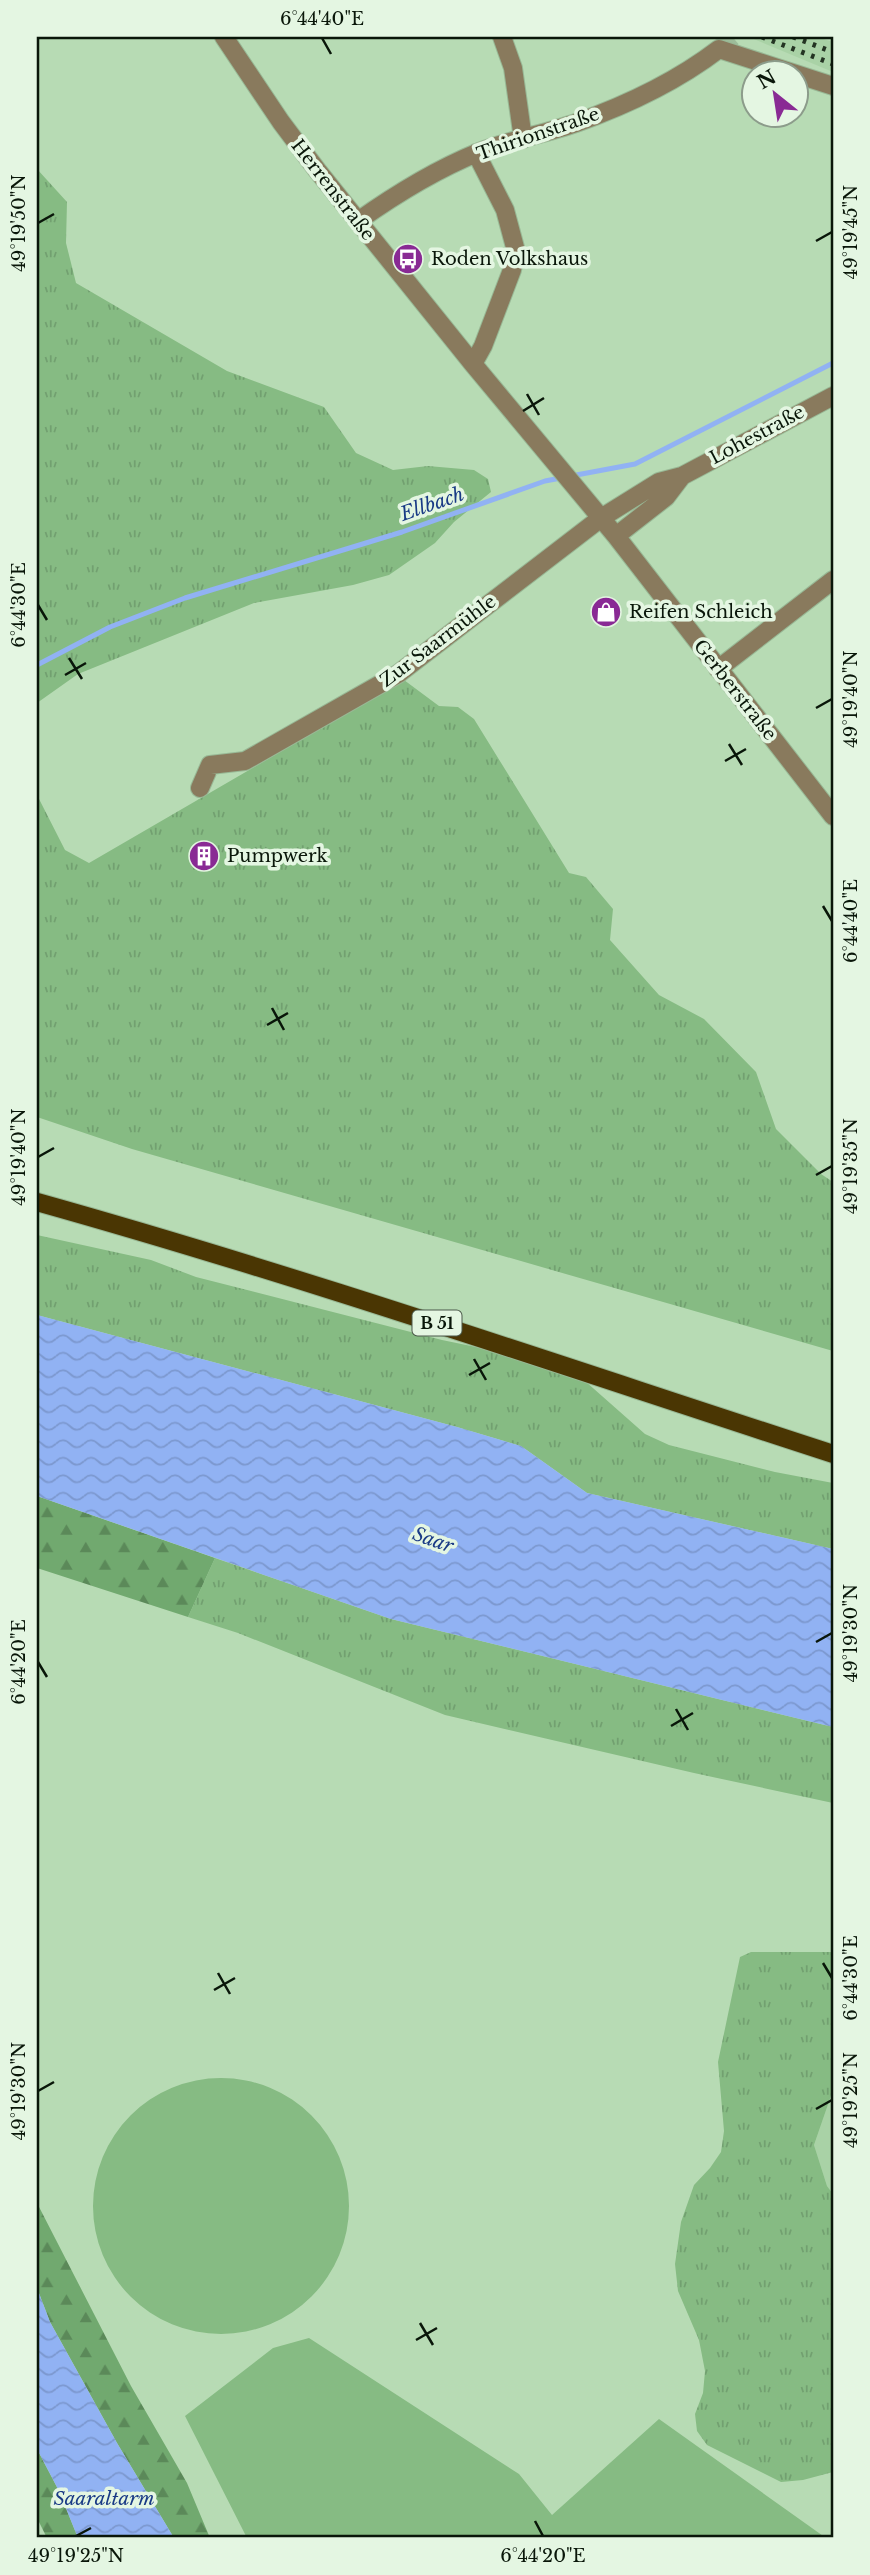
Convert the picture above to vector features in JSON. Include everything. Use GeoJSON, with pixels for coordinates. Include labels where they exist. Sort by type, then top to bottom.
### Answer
{"type":"FeatureCollection","features":[{"type":"Feature","properties":{"kind":"main road","name":"B 51"},"geometry":{"type":"LineString","coordinates":[[37,1202],[444,1325],[833,1454]]}},
{"type":"Feature","properties":{"kind":"street","name":"Herrenstraße"},"geometry":{"type":"LineString","coordinates":[[224,37],[281,122],[358,221],[558,466]]}},
{"type":"Feature","properties":{"kind":"street"},"geometry":{"type":"LineString","coordinates":[[502,37],[513,68],[523,139]]}},
{"type":"Feature","properties":{"kind":"street","name":"Thirionstraße"},"geometry":{"type":"LineString","coordinates":[[358,221],[429,176],[476,153],[577,122],[658,88],[719,49],[833,86]]}},
{"type":"Feature","properties":{"kind":"street"},"geometry":{"type":"LineString","coordinates":[[473,364],[488,334],[512,270],[516,251],[505,211],[476,153]]}},
{"type":"Feature","properties":{"kind":"street","name":"Lohestraße"},"geometry":{"type":"LineString","coordinates":[[601,518],[659,482],[682,476],[833,396]]}},
{"type":"Feature","properties":{"kind":"street","name":"Gerberstraße"},"geometry":{"type":"LineString","coordinates":[[558,466],[616,536],[833,816]]}},
{"type":"Feature","properties":{"kind":"street","name":"Lohestraße"},"geometry":{"type":"LineString","coordinates":[[616,536],[658,504],[682,476]]}},
{"type":"Feature","properties":{"kind":"street","name":"Zur Saarmühle"},"geometry":{"type":"LineString","coordinates":[[200,788],[210,765],[245,761],[398,674],[601,518]]}},
{"type":"Feature","properties":{"kind":"street"},"geometry":{"type":"LineString","coordinates":[[718,669],[833,580]]}},
{"type":"Feature","properties":{"kind":"shaded area"},"geometry":{"type":"Polygon","coordinates":[[[749,37],[817,37],[833,42],[833,72],[810,62],[810,60],[749,37]]]}},
{"type":"Feature","properties":{"kind":"shaded area"},"geometry":{"type":"Polygon","coordinates":[[[833,2090],[833,2194],[827,2186],[814,2145],[833,2090]]]}},
{"type":"Feature","properties":{"kind":"green space"},"geometry":{"type":"Polygon","coordinates":[[[37,169],[67,202],[66,243],[76,283],[227,371],[324,407],[356,453],[393,470],[428,466],[474,470],[488,479],[491,492],[454,522],[435,543],[389,575],[353,585],[254,603],[78,674],[37,703],[37,169]]]}},
{"type":"Feature","properties":{"kind":"green space"},"geometry":{"type":"Polygon","coordinates":[[[404,680],[439,706],[458,707],[474,719],[569,873],[586,877],[613,909],[610,940],[659,995],[704,1019],[756,1072],[776,1129],[821,1174],[833,1182],[833,1351],[132,1149],[37,1117],[37,795],[65,850],[89,863],[404,680]]]}},
{"type":"Feature","properties":{"kind":"green space"},"geometry":{"type":"Polygon","coordinates":[[[37,1235],[151,1260],[196,1277],[442,1340],[540,1360],[585,1381],[645,1434],[669,1445],[775,1472],[833,1483],[833,1549],[587,1493],[521,1446],[37,1315],[37,1235]]]}},
{"type":"Feature","properties":{"kind":"green space"},"geometry":{"type":"Polygon","coordinates":[[[37,1496],[215,1558],[188,1617],[37,1568],[37,1496]]]}},
{"type":"Feature","properties":{"kind":"green space"},"geometry":{"type":"Polygon","coordinates":[[[215,1558],[391,1619],[833,1727],[833,1803],[445,1715],[238,1633],[188,1617],[215,1558]]]}},
{"type":"Feature","properties":{"kind":"green space"},"geometry":{"type":"Polygon","coordinates":[[[751,1952],[833,1952],[833,2090],[814,2145],[827,2186],[833,2194],[833,2472],[803,2480],[781,2482],[707,2445],[697,2431],[695,2414],[703,2393],[705,2371],[699,2340],[678,2291],[675,2264],[681,2222],[694,2185],[721,2152],[724,2131],[718,2062],[740,1957],[751,1952]]]}},
{"type":"Feature","properties":{"kind":"green space"},"geometry":{"type":"Polygon","coordinates":[[[221,2078],[246,2080],[281,2093],[302,2107],[320,2125],[339,2157],[347,2181],[347,2231],[334,2266],[320,2287],[302,2305],[270,2324],[246,2332],[221,2334],[196,2332],[161,2319],[140,2305],[122,2287],[103,2255],[95,2231],[93,2206],[95,2181],[108,2146],[122,2125],[140,2107],[172,2088],[196,2080],[221,2078]]]}},
{"type":"Feature","properties":{"kind":"green space"},"geometry":{"type":"Polygon","coordinates":[[[37,2203],[131,2386],[187,2483],[210,2538],[174,2538],[117,2443],[50,2322],[37,2288],[37,2203]]]}},
{"type":"Feature","properties":{"kind":"green space"},"geometry":{"type":"Polygon","coordinates":[[[309,2338],[519,2474],[552,2515],[659,2419],[826,2538],[247,2538],[185,2416],[273,2348],[309,2338]]]}},
{"type":"Feature","properties":{"kind":"green space"},"geometry":{"type":"Polygon","coordinates":[[[37,2449],[59,2491],[78,2538],[47,2538],[37,2518],[37,2449]]]}},
{"type":"Feature","properties":{"kind":"water","name":"Saar"},"geometry":{"type":"Polygon","coordinates":[[[37,1315],[521,1446],[587,1493],[833,1549],[833,1727],[391,1619],[37,1496],[37,1315]]]}},
{"type":"Feature","properties":{"kind":"water","name":"Saaraltarm"},"geometry":{"type":"Polygon","coordinates":[[[37,2288],[50,2322],[117,2443],[174,2538],[78,2538],[59,2491],[37,2449],[37,2288]]]}},
{"type":"Feature","properties":{"kind":"waterway","name":"Ellbach"},"geometry":{"type":"LineString","coordinates":[[571,476],[635,464],[833,363]]}},
{"type":"Feature","properties":{"kind":"waterway","name":"Ellbach"},"geometry":{"type":"LineString","coordinates":[[37,665],[110,627],[185,598],[402,532],[545,481],[561,478]]}},
{"type":"Feature","properties":{"kind":"tunnel"},"geometry":{"type":"LineString","coordinates":[[719,49],[733,37]]}},
{"type":"Feature","properties":{"kind":"railway"},"geometry":{"type":"LineString","coordinates":[[762,37],[833,64]]}},
{"type":"Feature","properties":{"kind":"railway"},"geometry":{"type":"LineString","coordinates":[[793,37],[833,52]]}},
{"type":"Feature","properties":{"kind":"place","name":"Roden Volkshaus"},"geometry":{"type":"Point","coordinates":[408,259]}},
{"type":"Feature","properties":{"kind":"place","name":"Reifen Schleich"},"geometry":{"type":"Point","coordinates":[606,612]}},
{"type":"Feature","properties":{"kind":"place","name":"Pumpwerk"},"geometry":{"type":"Point","coordinates":[204,856]}}]}
